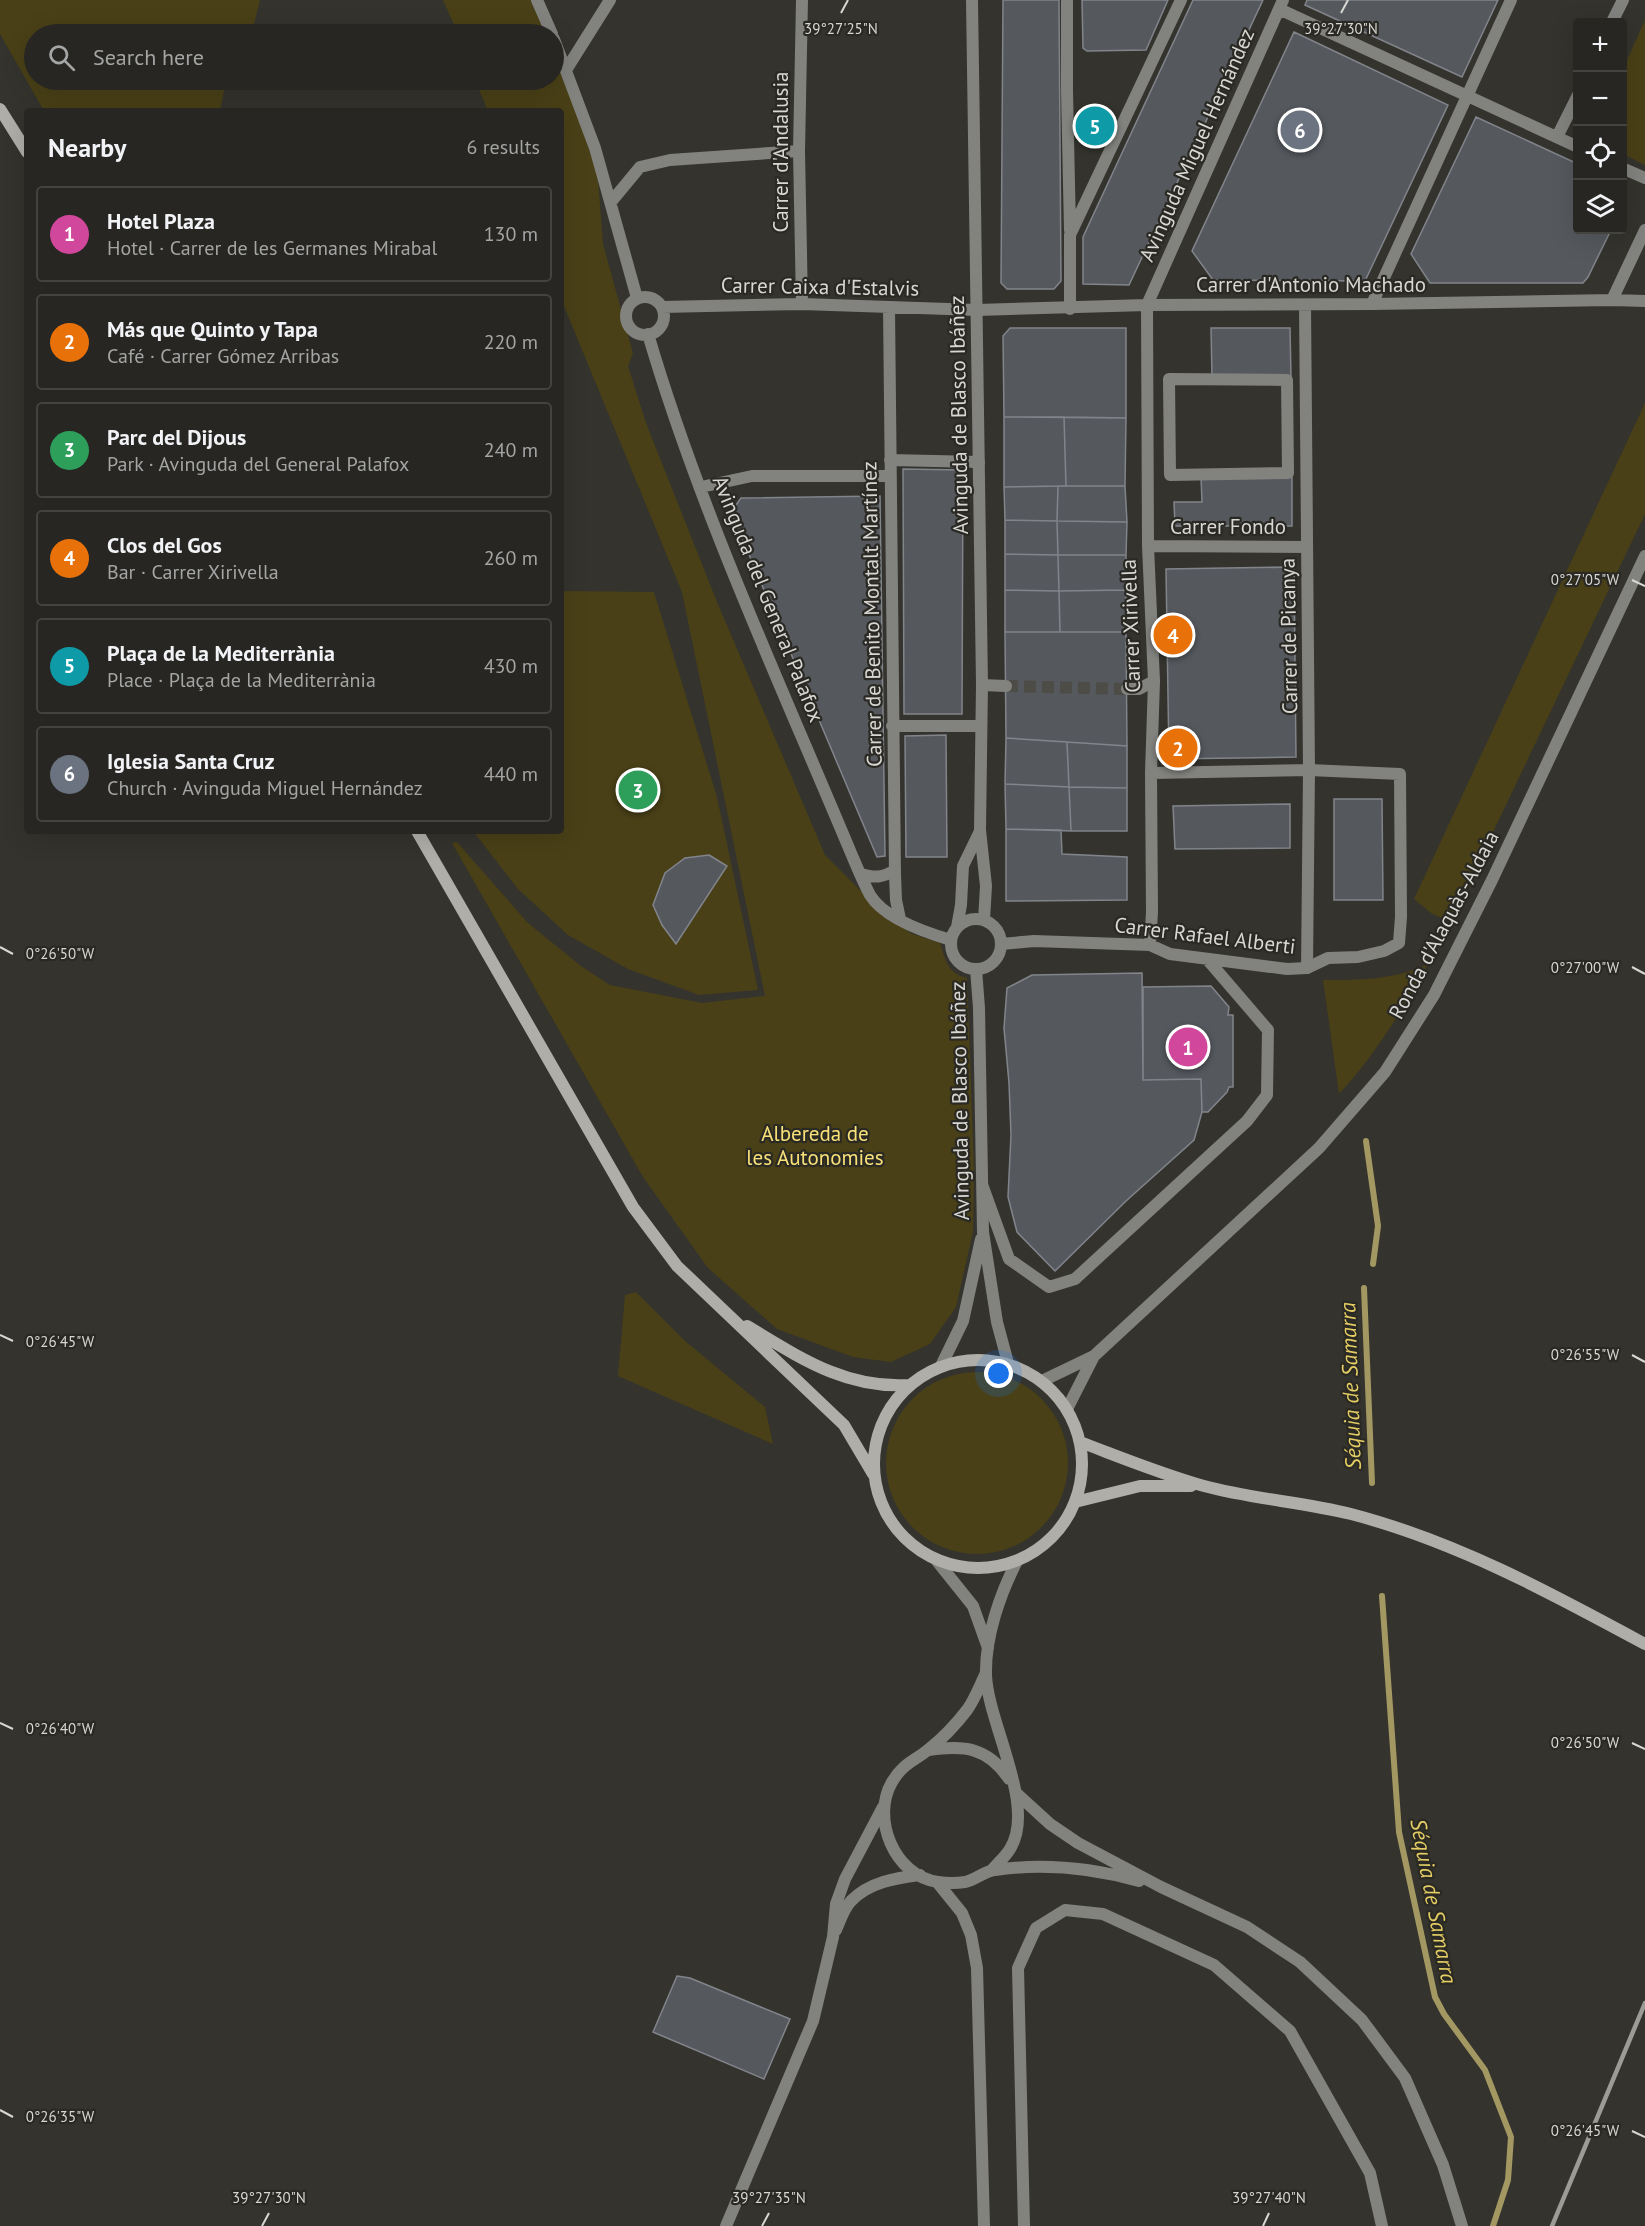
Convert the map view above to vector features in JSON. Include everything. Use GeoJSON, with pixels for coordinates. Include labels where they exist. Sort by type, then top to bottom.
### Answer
{"type":"FeatureCollection","features":[{"type":"Feature","properties":{"kind":"main road"},"geometry":{"type":"LineString","coordinates":[[0,109],[24,147]]}},
{"type":"Feature","properties":{"kind":"main road"},"geometry":{"type":"LineString","coordinates":[[419,834],[633,1208],[677,1266],[844,1425],[873,1474],[881,1506],[904,1539],[937,1561],[957,1567],[998,1567],[1017,1561],[1036,1551],[1065,1521],[1075,1502],[1082,1472],[1080,1442],[1066,1409],[1042,1381],[1008,1363],[974,1359],[941,1366],[924,1374],[909,1385],[887,1410],[875,1441],[873,1474]]}},
{"type":"Feature","properties":{"kind":"main road"},"geometry":{"type":"LineString","coordinates":[[733,1318],[816,1366],[864,1383],[888,1386],[909,1385]]}},
{"type":"Feature","properties":{"kind":"main road"},"geometry":{"type":"LineString","coordinates":[[1080,1442],[1204,1486],[1351,1514],[1450,1547],[1569,1603],[1645,1644]]}},
{"type":"Feature","properties":{"kind":"main road"},"geometry":{"type":"LineString","coordinates":[[1075,1502],[1140,1486],[1204,1486]]}},
{"type":"Feature","properties":{"kind":"street"},"geometry":{"type":"LineString","coordinates":[[537,0],[548,24]]}},
{"type":"Feature","properties":{"kind":"street"},"geometry":{"type":"LineString","coordinates":[[566,70],[610,0]]}},
{"type":"Feature","properties":{"kind":"street","name":"Carrer d'Andalusia"},"geometry":{"type":"LineString","coordinates":[[802,0],[799,151],[802,304]]}},
{"type":"Feature","properties":{"kind":"street","name":"Avinguda de Blasco Ibáñez"},"geometry":{"type":"LineString","coordinates":[[972,0],[982,685],[980,830],[986,886],[984,920]]}},
{"type":"Feature","properties":{"kind":"street"},"geometry":{"type":"LineString","coordinates":[[1067,0],[1070,309]]}},
{"type":"Feature","properties":{"kind":"street"},"geometry":{"type":"LineString","coordinates":[[1070,234],[1181,0]]}},
{"type":"Feature","properties":{"kind":"street"},"geometry":{"type":"LineString","coordinates":[[1372,304],[1511,0]]}},
{"type":"Feature","properties":{"kind":"street"},"geometry":{"type":"LineString","coordinates":[[1614,18],[1623,0]]}},
{"type":"Feature","properties":{"kind":"street"},"geometry":{"type":"LineString","coordinates":[[1281,5],[1466,97],[1573,145]]}},
{"type":"Feature","properties":{"kind":"street","name":"Avinguda Miguel Hernández"},"geometry":{"type":"LineString","coordinates":[[1147,305],[1281,5]]}},
{"type":"Feature","properties":{"kind":"street"},"geometry":{"type":"LineString","coordinates":[[564,65],[595,148],[637,298]]}},
{"type":"Feature","properties":{"kind":"street"},"geometry":{"type":"LineString","coordinates":[[1557,137],[1573,104]]}},
{"type":"Feature","properties":{"kind":"street"},"geometry":{"type":"LineString","coordinates":[[610,202],[640,167],[670,160],[799,151]]}},
{"type":"Feature","properties":{"kind":"street"},"geometry":{"type":"LineString","coordinates":[[1627,170],[1645,178]]}},
{"type":"Feature","properties":{"kind":"street"},"geometry":{"type":"LineString","coordinates":[[1612,300],[1645,230]]}},
{"type":"Feature","properties":{"kind":"street"},"geometry":{"type":"LineString","coordinates":[[652,297],[662,307],[664,316],[657,331],[648,334],[634,332],[627,324],[627,309],[637,298],[652,297]]}},
{"type":"Feature","properties":{"kind":"street","name":"Carrer d'Antonio Machado"},"geometry":{"type":"LineString","coordinates":[[977,310],[1147,305],[1612,300],[1645,302]]}},
{"type":"Feature","properties":{"kind":"street","name":"Carrer Caixa d'Estalvis"},"geometry":{"type":"LineString","coordinates":[[662,307],[694,304],[802,304],[977,310]]}},
{"type":"Feature","properties":{"kind":"street","name":"Carrer Xirivella"},"geometry":{"type":"LineString","coordinates":[[1147,305],[1148,546],[1154,681],[1150,945]]}},
{"type":"Feature","properties":{"kind":"street","name":"Carrer de Picanya"},"geometry":{"type":"LineString","coordinates":[[1305,305],[1309,770],[1306,968]]}},
{"type":"Feature","properties":{"kind":"street","name":"Carrer de Benito Montalt Martínez"},"geometry":{"type":"LineString","coordinates":[[889,308],[892,726],[896,900],[900,919]]}},
{"type":"Feature","properties":{"kind":"street","name":"Avinguda del General Palafox"},"geometry":{"type":"LineString","coordinates":[[648,334],[664,389],[719,537],[871,897],[885,911],[926,933],[951,940]]}},
{"type":"Feature","properties":{"kind":"street"},"geometry":{"type":"LineString","coordinates":[[1168,379],[1287,380],[1288,473],[1170,475],[1168,379]]}},
{"type":"Feature","properties":{"kind":"street"},"geometry":{"type":"LineString","coordinates":[[890,459],[979,462]]}},
{"type":"Feature","properties":{"kind":"street"},"geometry":{"type":"LineString","coordinates":[[701,487],[752,476],[890,476]]}},
{"type":"Feature","properties":{"kind":"street","name":"Carrer Fondo"},"geometry":{"type":"LineString","coordinates":[[1148,546],[1307,547]]}},
{"type":"Feature","properties":{"kind":"street","name":"Ronda d'Alaquàs-Aldaia"},"geometry":{"type":"LineString","coordinates":[[1094,1356],[1319,1148],[1385,1072],[1434,995],[1492,880],[1645,556]]}},
{"type":"Feature","properties":{"kind":"street"},"geometry":{"type":"LineString","coordinates":[[1127,689],[1139,689],[1154,681]]}},
{"type":"Feature","properties":{"kind":"street"},"geometry":{"type":"LineString","coordinates":[[982,685],[1006,686]]}},
{"type":"Feature","properties":{"kind":"street"},"geometry":{"type":"LineString","coordinates":[[892,726],[981,726]]}},
{"type":"Feature","properties":{"kind":"street"},"geometry":{"type":"LineString","coordinates":[[1151,773],[1309,770]]}},
{"type":"Feature","properties":{"kind":"street","name":"Carrer Rafael Alberti"},"geometry":{"type":"LineString","coordinates":[[1001,944],[1034,940],[1150,945],[1170,954],[1287,969],[1306,968],[1328,958],[1358,957],[1384,951],[1399,943],[1400,774],[1309,770]]}},
{"type":"Feature","properties":{"kind":"street","name":"Avinguda de Blasco Ibáñez"},"geometry":{"type":"LineString","coordinates":[[957,927],[963,866],[980,830]]}},
{"type":"Feature","properties":{"kind":"street"},"geometry":{"type":"LineString","coordinates":[[861,874],[875,878],[885,876],[895,870]]}},
{"type":"Feature","properties":{"kind":"street"},"geometry":{"type":"LineString","coordinates":[[967,920],[984,920],[996,928],[1001,944],[999,955],[987,967],[976,969],[965,967],[958,963],[951,949],[951,940],[957,927],[967,920]]}},
{"type":"Feature","properties":{"kind":"street"},"geometry":{"type":"LineString","coordinates":[[983,1187],[1009,1259],[1048,1287],[1075,1279],[1248,1121],[1267,1095],[1268,1030],[1208,959]]}},
{"type":"Feature","properties":{"kind":"street","name":"Avinguda de Blasco Ibáñez"},"geometry":{"type":"LineString","coordinates":[[976,969],[983,1232],[997,1322],[1008,1363]]}},
{"type":"Feature","properties":{"kind":"street","name":"Avinguda de Blasco Ibáñez"},"geometry":{"type":"LineString","coordinates":[[941,1366],[963,1321],[983,1232]]}},
{"type":"Feature","properties":{"kind":"street"},"geometry":{"type":"LineString","coordinates":[[1042,1381],[1094,1356]]}},
{"type":"Feature","properties":{"kind":"street"},"geometry":{"type":"LineString","coordinates":[[1066,1409],[1094,1356]]}},
{"type":"Feature","properties":{"kind":"street"},"geometry":{"type":"LineString","coordinates":[[937,1561],[973,1606],[988,1649]]}},
{"type":"Feature","properties":{"kind":"street"},"geometry":{"type":"LineString","coordinates":[[992,1870],[1011,1848],[1020,1821],[1015,1790],[989,1701],[986,1673],[988,1649],[1001,1592],[1017,1561]]}},
{"type":"Feature","properties":{"kind":"street"},"geometry":{"type":"LineString","coordinates":[[726,2226],[813,2021],[833,1937],[836,1904],[845,1879],[884,1806],[892,1782],[907,1763],[929,1750],[968,1709],[986,1673]]}},
{"type":"Feature","properties":{"kind":"street"},"geometry":{"type":"LineString","coordinates":[[929,1750],[954,1746],[979,1752],[1000,1766],[1015,1790],[1050,1824],[1078,1843],[1161,1887],[1247,1928],[1300,1962],[1362,2020],[1405,2078],[1443,2165],[1462,2226]]}},
{"type":"Feature","properties":{"kind":"street"},"geometry":{"type":"LineString","coordinates":[[884,1806],[886,1834],[898,1858],[920,1875],[937,1882],[965,1882],[992,1870],[1050,1867],[1083,1869],[1119,1875],[1161,1887]]}},
{"type":"Feature","properties":{"kind":"street"},"geometry":{"type":"LineString","coordinates":[[833,1937],[850,1902],[867,1889],[893,1879],[920,1875]]}},
{"type":"Feature","properties":{"kind":"street"},"geometry":{"type":"LineString","coordinates":[[937,1882],[962,1913],[971,1935],[977,1968],[984,2226]]}},
{"type":"Feature","properties":{"kind":"street"},"geometry":{"type":"LineString","coordinates":[[1024,2226],[1018,1968],[1036,1928],[1065,1910],[1103,1914],[1214,1965],[1290,2031],[1370,2173],[1382,2226]]}},
{"type":"Feature","properties":{"kind":"green space"},"geometry":{"type":"Polygon","coordinates":[[[0,0],[260,0],[254,24],[24,24],[24,76],[0,34],[0,0]]]}},
{"type":"Feature","properties":{"kind":"green space"},"geometry":{"type":"Polygon","coordinates":[[[443,0],[536,0],[547,24],[454,24],[443,0]]]}},
{"type":"Feature","properties":{"kind":"green space"},"geometry":{"type":"Polygon","coordinates":[[[1645,20],[1645,165],[1627,156],[1627,60],[1645,20]]]}},
{"type":"Feature","properties":{"kind":"green space","name":"Albereda de les Autonomies"},"geometry":{"type":"Polygon","coordinates":[[[564,65],[598,179],[603,244],[633,353],[628,366],[646,423],[717,602],[825,855],[887,917],[912,934],[940,943],[951,969],[967,978],[974,1170],[973,1232],[956,1307],[930,1344],[891,1362],[853,1357],[777,1329],[708,1268],[643,1177],[452,843],[457,842],[528,923],[581,966],[610,985],[702,1003],[765,996],[682,592],[564,306],[564,108],[487,108],[479,90],[564,90],[564,65]]]}},
{"type":"Feature","properties":{"kind":"green space"},"geometry":{"type":"Polygon","coordinates":[[[32,90],[224,90],[221,108],[42,108],[32,90]]]}},
{"type":"Feature","properties":{"kind":"green space"},"geometry":{"type":"Polygon","coordinates":[[[1645,403],[1645,514],[1450,922],[1431,913],[1414,899],[1645,403]]]}},
{"type":"Feature","properties":{"kind":"green space"},"geometry":{"type":"Polygon","coordinates":[[[564,591],[654,592],[717,797],[758,990],[699,995],[628,969],[568,935],[518,889],[475,834],[564,834],[564,591]]]}},
{"type":"Feature","properties":{"kind":"green space"},"geometry":{"type":"Polygon","coordinates":[[[1427,965],[1387,1032],[1339,1094],[1323,980],[1388,976],[1427,965]]]}},
{"type":"Feature","properties":{"kind":"green space"},"geometry":{"type":"Polygon","coordinates":[[[636,1292],[685,1341],[765,1407],[773,1444],[618,1376],[625,1295],[636,1292]]]}},
{"type":"Feature","properties":{"kind":"green space"},"geometry":{"type":"Polygon","coordinates":[[[977,1372],[1012,1379],[1028,1387],[1041,1399],[1053,1412],[1061,1428],[1068,1463],[1061,1498],[1053,1514],[1041,1527],[1028,1539],[1012,1547],[977,1554],[942,1547],[926,1539],[913,1527],[901,1514],[893,1498],[886,1463],[893,1428],[901,1412],[913,1399],[926,1387],[942,1379],[977,1372]]]}},
{"type":"Feature","properties":{"kind":"building"},"geometry":{"type":"Polygon","coordinates":[[[1003,0],[1059,0],[1061,281],[1054,289],[1007,289],[1001,283],[1003,0]]]}},
{"type":"Feature","properties":{"kind":"building"},"geometry":{"type":"Polygon","coordinates":[[[1082,0],[1168,0],[1146,50],[1087,51],[1083,48],[1082,0]]]}},
{"type":"Feature","properties":{"kind":"building"},"geometry":{"type":"Polygon","coordinates":[[[1193,0],[1263,0],[1129,285],[1083,284],[1083,237],[1193,0]]]}},
{"type":"Feature","properties":{"kind":"building"},"geometry":{"type":"Polygon","coordinates":[[[1307,0],[1498,0],[1462,77],[1305,5],[1307,0]]]}},
{"type":"Feature","properties":{"kind":"building"},"geometry":{"type":"Polygon","coordinates":[[[1294,32],[1448,105],[1365,281],[1213,280],[1192,251],[1294,32]]]}},
{"type":"Feature","properties":{"kind":"building"},"geometry":{"type":"Polygon","coordinates":[[[1476,117],[1573,162],[1573,234],[1609,234],[1583,283],[1430,283],[1411,254],[1476,117]]]}},
{"type":"Feature","properties":{"kind":"building"},"geometry":{"type":"Polygon","coordinates":[[[1010,328],[1126,328],[1126,418],[1004,417],[1003,336],[1010,328]]]}},
{"type":"Feature","properties":{"kind":"building"},"geometry":{"type":"Polygon","coordinates":[[[1211,328],[1290,328],[1291,377],[1212,377],[1211,328]]]}},
{"type":"Feature","properties":{"kind":"building"},"geometry":{"type":"Polygon","coordinates":[[[1004,417],[1064,417],[1066,486],[1004,487],[1004,417]]]}},
{"type":"Feature","properties":{"kind":"building"},"geometry":{"type":"Polygon","coordinates":[[[1064,417],[1126,418],[1125,486],[1066,486],[1064,417]]]}},
{"type":"Feature","properties":{"kind":"building"},"geometry":{"type":"Polygon","coordinates":[[[903,469],[963,470],[962,714],[904,714],[903,469]]]}},
{"type":"Feature","properties":{"kind":"building"},"geometry":{"type":"Polygon","coordinates":[[[1292,475],[1292,526],[1175,526],[1174,502],[1202,502],[1201,477],[1292,475]]]}},
{"type":"Feature","properties":{"kind":"building"},"geometry":{"type":"Polygon","coordinates":[[[1058,486],[1057,521],[1005,520],[1004,487],[1058,486]]]}},
{"type":"Feature","properties":{"kind":"building"},"geometry":{"type":"Polygon","coordinates":[[[1058,486],[1125,486],[1127,522],[1057,521],[1058,486]]]}},
{"type":"Feature","properties":{"kind":"building"},"geometry":{"type":"Polygon","coordinates":[[[880,496],[885,856],[877,857],[731,512],[741,498],[880,496]]]}},
{"type":"Feature","properties":{"kind":"building"},"geometry":{"type":"Polygon","coordinates":[[[1005,520],[1057,521],[1058,555],[1005,554],[1005,520]]]}},
{"type":"Feature","properties":{"kind":"building"},"geometry":{"type":"Polygon","coordinates":[[[1057,521],[1127,522],[1126,555],[1058,555],[1057,521]]]}},
{"type":"Feature","properties":{"kind":"building"},"geometry":{"type":"Polygon","coordinates":[[[1005,554],[1058,555],[1059,591],[1005,590],[1005,554]]]}},
{"type":"Feature","properties":{"kind":"building"},"geometry":{"type":"Polygon","coordinates":[[[1058,555],[1126,555],[1126,590],[1059,591],[1058,555]]]}},
{"type":"Feature","properties":{"kind":"building"},"geometry":{"type":"Polygon","coordinates":[[[1294,567],[1296,757],[1169,759],[1166,569],[1294,567]]]}},
{"type":"Feature","properties":{"kind":"building"},"geometry":{"type":"Polygon","coordinates":[[[1005,590],[1059,591],[1060,632],[1005,632],[1005,590]]]}},
{"type":"Feature","properties":{"kind":"building"},"geometry":{"type":"Polygon","coordinates":[[[1126,590],[1126,632],[1060,632],[1059,591],[1126,590]]]}},
{"type":"Feature","properties":{"kind":"building"},"geometry":{"type":"Polygon","coordinates":[[[1005,632],[1126,632],[1127,746],[1006,738],[1005,632]]]}},
{"type":"Feature","properties":{"kind":"building"},"geometry":{"type":"Polygon","coordinates":[[[946,735],[947,857],[906,857],[905,736],[946,735]]]}},
{"type":"Feature","properties":{"kind":"building"},"geometry":{"type":"Polygon","coordinates":[[[1006,738],[1067,742],[1069,787],[1005,784],[1006,738]]]}},
{"type":"Feature","properties":{"kind":"building"},"geometry":{"type":"Polygon","coordinates":[[[1067,742],[1127,746],[1127,788],[1069,787],[1067,742]]]}},
{"type":"Feature","properties":{"kind":"building"},"geometry":{"type":"Polygon","coordinates":[[[1005,784],[1069,787],[1071,831],[1006,829],[1005,784]]]}},
{"type":"Feature","properties":{"kind":"building"},"geometry":{"type":"Polygon","coordinates":[[[1069,787],[1127,788],[1127,831],[1071,831],[1069,787]]]}},
{"type":"Feature","properties":{"kind":"building"},"geometry":{"type":"Polygon","coordinates":[[[1334,799],[1382,799],[1383,900],[1334,900],[1334,799]]]}},
{"type":"Feature","properties":{"kind":"building"},"geometry":{"type":"Polygon","coordinates":[[[1290,804],[1290,848],[1175,849],[1173,806],[1290,804]]]}},
{"type":"Feature","properties":{"kind":"building"},"geometry":{"type":"Polygon","coordinates":[[[1006,829],[1061,830],[1062,854],[1127,857],[1127,900],[1006,901],[1006,829]]]}},
{"type":"Feature","properties":{"kind":"building"},"geometry":{"type":"Polygon","coordinates":[[[709,855],[727,866],[676,944],[662,925],[653,905],[665,873],[685,858],[709,855]]]}},
{"type":"Feature","properties":{"kind":"building"},"geometry":{"type":"Polygon","coordinates":[[[1142,973],[1143,1080],[1201,1079],[1202,1112],[1194,1140],[1126,1201],[1055,1271],[1017,1232],[1008,1197],[1011,1135],[1004,1028],[1007,988],[1032,975],[1142,973]]]}},
{"type":"Feature","properties":{"kind":"building"},"geometry":{"type":"Polygon","coordinates":[[[1211,986],[1229,1007],[1228,1015],[1233,1015],[1233,1087],[1229,1087],[1208,1112],[1202,1112],[1201,1079],[1143,1080],[1143,987],[1211,986]]]}},
{"type":"Feature","properties":{"kind":"building"},"geometry":{"type":"Polygon","coordinates":[[[677,1976],[690,1978],[790,2019],[764,2079],[653,2032],[677,1976]]]}},
{"type":"Feature","properties":{"kind":"waterway","name":"Séquia de Samarra"},"geometry":{"type":"LineString","coordinates":[[1366,1141],[1378,1226],[1373,1264]]}},
{"type":"Feature","properties":{"kind":"waterway","name":"Séquia de Samarra"},"geometry":{"type":"LineString","coordinates":[[1364,1288],[1372,1483]]}},
{"type":"Feature","properties":{"kind":"waterway","name":"Séquia de Samarra"},"geometry":{"type":"LineString","coordinates":[[1382,1596],[1399,1832],[1435,1997],[1444,2014],[1485,2070],[1511,2137],[1508,2180],[1493,2226]]}},
{"type":"Feature","properties":{"kind":"tunnel"},"geometry":{"type":"LineString","coordinates":[[1006,686],[1127,689]]}},
{"type":"Feature","properties":{"kind":"railway"},"geometry":{"type":"LineString","coordinates":[[1552,2226],[1645,2003]]}},
{"type":"Feature","properties":{"kind":"place","name":"Plaça de la Mediterrània"},"geometry":{"type":"Point","coordinates":[1095,126]}},
{"type":"Feature","properties":{"kind":"place","name":"Iglesia Santa Cruz"},"geometry":{"type":"Point","coordinates":[1300,130]}},
{"type":"Feature","properties":{"kind":"place","name":"Clos del Gos"},"geometry":{"type":"Point","coordinates":[1173,635]}},
{"type":"Feature","properties":{"kind":"place","name":"Más que Quinto y Tapa"},"geometry":{"type":"Point","coordinates":[1178,748]}},
{"type":"Feature","properties":{"kind":"place","name":"Parc del Dijous"},"geometry":{"type":"Point","coordinates":[638,790]}},
{"type":"Feature","properties":{"kind":"place","name":"Hotel Plaza"},"geometry":{"type":"Point","coordinates":[1188,1047]}}]}
